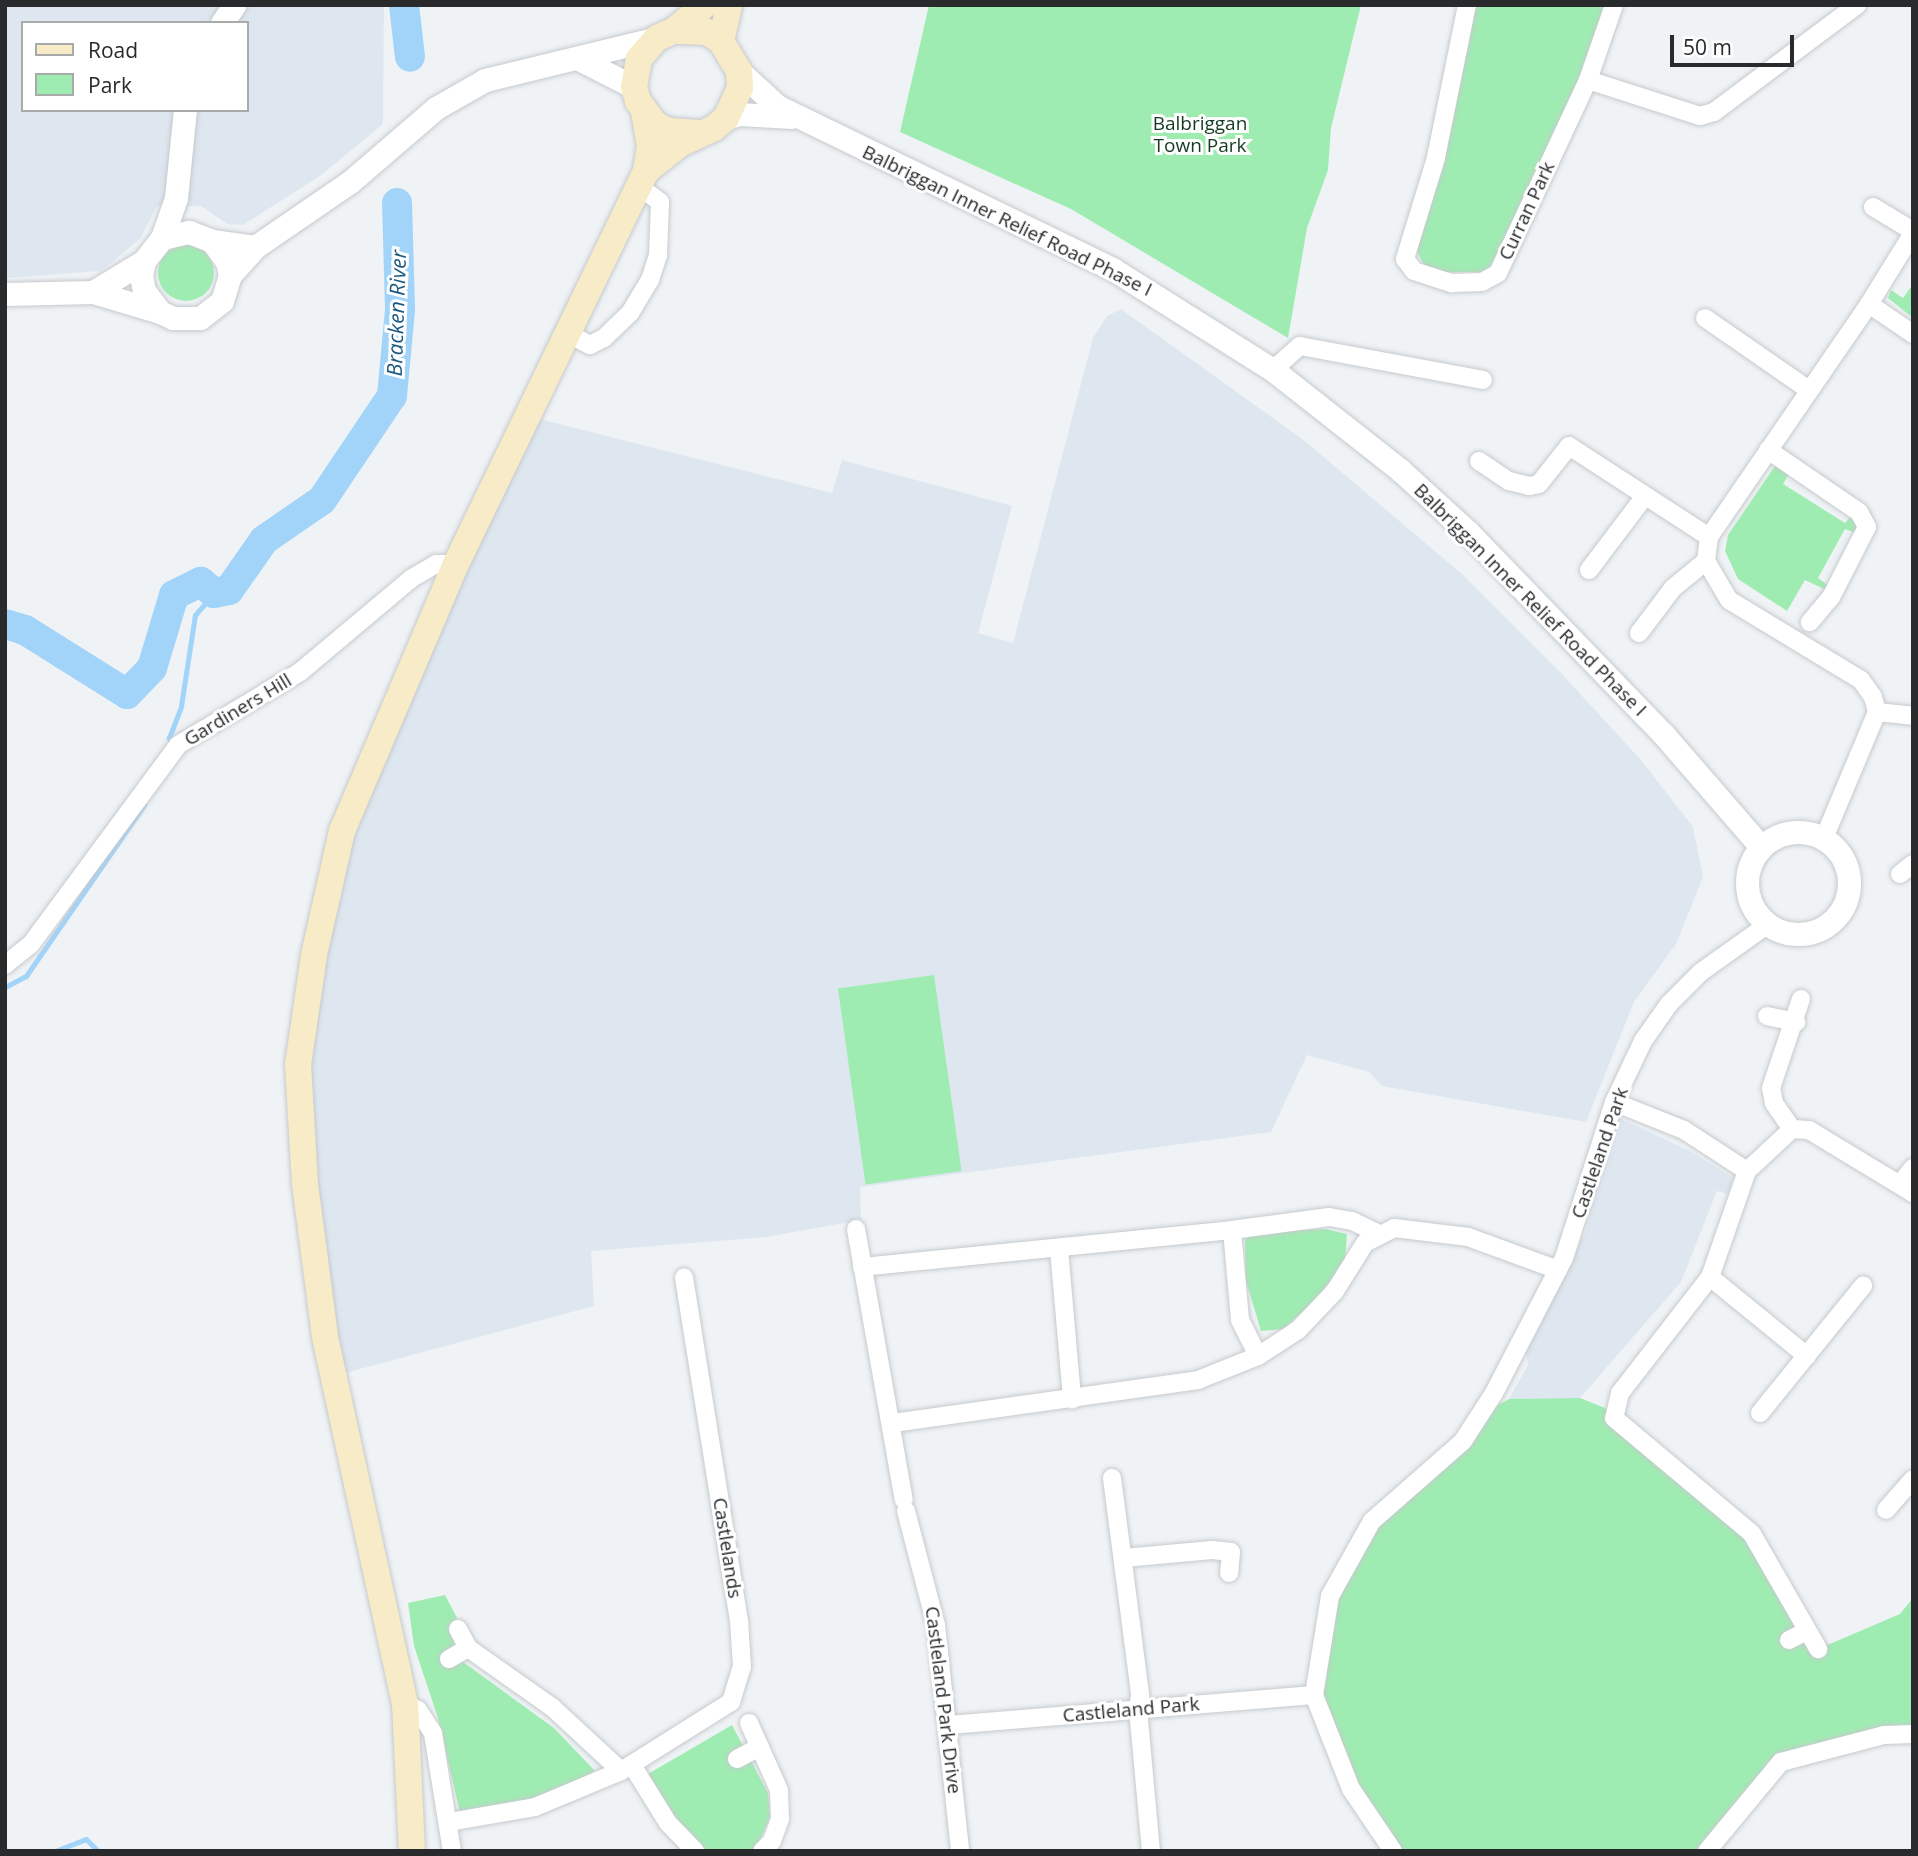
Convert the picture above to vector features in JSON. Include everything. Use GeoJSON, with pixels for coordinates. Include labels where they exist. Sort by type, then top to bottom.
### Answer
{"type":"FeatureCollection","features":[{"type":"Feature","properties":{"kind":"main road"},"geometry":{"type":"LineString","coordinates":[[412,1851],[405,1704],[326,1336],[305,1185],[298,1065],[314,955],[342,831],[456,564],[642,178],[650,146],[644,113],[634,87],[639,59],[665,34],[705,5]]}},
{"type":"Feature","properties":{"kind":"main road"},"geometry":{"type":"LineString","coordinates":[[721,41],[729,5]]}},
{"type":"Feature","properties":{"kind":"main road"},"geometry":{"type":"LineString","coordinates":[[642,178],[699,133],[726,118],[738,96],[739,71],[721,41],[690,29],[665,34]]}},
{"type":"Feature","properties":{"kind":"main road"},"geometry":{"type":"LineString","coordinates":[[644,113],[669,131],[699,133]]}},
{"type":"Feature","properties":{"kind":"street"},"geometry":{"type":"LineString","coordinates":[[223,21],[234,5]]}},
{"type":"Feature","properties":{"kind":"street","name":"Curran Park"},"geometry":{"type":"LineString","coordinates":[[1467,5],[1436,158],[1405,259],[1414,271],[1452,283],[1482,282],[1498,272],[1588,80],[1614,5]]}},
{"type":"Feature","properties":{"kind":"street"},"geometry":{"type":"LineString","coordinates":[[1588,80],[1700,116],[1714,112],[1857,5]]}},
{"type":"Feature","properties":{"kind":"street"},"geometry":{"type":"LineString","coordinates":[[5,294],[93,292],[173,318],[200,318],[222,301],[230,275],[255,247],[350,182],[436,108],[485,80],[665,34]]}},
{"type":"Feature","properties":{"kind":"street"},"geometry":{"type":"LineString","coordinates":[[577,58],[634,87]]}},
{"type":"Feature","properties":{"kind":"street","name":"Balbriggan Inner Relief Road Phase I"},"geometry":{"type":"LineString","coordinates":[[739,71],[777,106],[1114,270],[1273,370],[1400,470],[1468,532],[1681,753],[1760,847]]}},
{"type":"Feature","properties":{"kind":"street"},"geometry":{"type":"LineString","coordinates":[[93,292],[144,261],[162,238],[176,198],[185,112]]}},
{"type":"Feature","properties":{"kind":"street","name":"Balbriggan Inner Relief Road Phase I"},"geometry":{"type":"LineString","coordinates":[[726,118],[739,114],[799,118]]}},
{"type":"Feature","properties":{"kind":"street"},"geometry":{"type":"LineString","coordinates":[[569,334],[590,345],[604,338],[629,313],[650,280],[658,255],[660,202],[642,178]]}},
{"type":"Feature","properties":{"kind":"street"},"geometry":{"type":"LineString","coordinates":[[176,198],[227,261],[230,275]]}},
{"type":"Feature","properties":{"kind":"street"},"geometry":{"type":"LineString","coordinates":[[1824,838],[1877,712],[1861,680],[1729,600],[1706,561],[1709,537],[1869,304],[1913,232],[1873,207]]}},
{"type":"Feature","properties":{"kind":"street"},"geometry":{"type":"LineString","coordinates":[[162,238],[176,233],[255,247]]}},
{"type":"Feature","properties":{"kind":"street"},"geometry":{"type":"LineString","coordinates":[[144,261],[144,291],[160,312]]}},
{"type":"Feature","properties":{"kind":"street"},"geometry":{"type":"LineString","coordinates":[[1869,304],[1913,334]]}},
{"type":"Feature","properties":{"kind":"street"},"geometry":{"type":"LineString","coordinates":[[1705,318],[1809,390]]}},
{"type":"Feature","properties":{"kind":"street"},"geometry":{"type":"LineString","coordinates":[[1273,370],[1300,346],[1483,380]]}},
{"type":"Feature","properties":{"kind":"street"},"geometry":{"type":"LineString","coordinates":[[1479,461],[1509,481],[1528,486],[1539,484],[1569,446],[1709,537]]}},
{"type":"Feature","properties":{"kind":"street"},"geometry":{"type":"LineString","coordinates":[[1768,450],[1859,512],[1867,527],[1838,586],[1810,622]]}},
{"type":"Feature","properties":{"kind":"street"},"geometry":{"type":"LineString","coordinates":[[1589,570],[1646,496]]}},
{"type":"Feature","properties":{"kind":"street"},"geometry":{"type":"LineString","coordinates":[[1639,633],[1673,587],[1706,561]]}},
{"type":"Feature","properties":{"kind":"street","name":"Gardiners Hill"},"geometry":{"type":"LineString","coordinates":[[5,965],[31,944],[174,749],[290,679],[412,578],[436,564],[456,564]]}},
{"type":"Feature","properties":{"kind":"street"},"geometry":{"type":"LineString","coordinates":[[1877,712],[1913,716]]}},
{"type":"Feature","properties":{"kind":"street"},"geometry":{"type":"LineString","coordinates":[[1791,832],[1824,838],[1842,856],[1850,880],[1841,912],[1815,932],[1798,935],[1767,925],[1755,912],[1746,878],[1760,847],[1791,832]]}},
{"type":"Feature","properties":{"kind":"street","name":"Castleland Park"},"geometry":{"type":"LineString","coordinates":[[948,1726],[1314,1695],[1330,1595],[1348,1557],[1372,1521],[1463,1441],[1558,1270],[1614,1102],[1643,1041],[1669,1004],[1701,972],[1767,925]]}},
{"type":"Feature","properties":{"kind":"street"},"geometry":{"type":"LineString","coordinates":[[1792,1129],[1774,1103],[1771,1088],[1796,1022],[1801,999]]}},
{"type":"Feature","properties":{"kind":"street"},"geometry":{"type":"LineString","coordinates":[[1767,1016],[1796,1022]]}},
{"type":"Feature","properties":{"kind":"street"},"geometry":{"type":"LineString","coordinates":[[1614,1102],[1703,1140],[1747,1171]]}},
{"type":"Feature","properties":{"kind":"street"},"geometry":{"type":"LineString","coordinates":[[1818,1649],[1752,1534],[1614,1418],[1620,1393],[1710,1277],[1747,1171],[1792,1129],[1809,1130],[1907,1189],[1913,1168]]}},
{"type":"Feature","properties":{"kind":"street"},"geometry":{"type":"LineString","coordinates":[[862,1267],[1059,1249],[1329,1217],[1352,1221],[1377,1233]]}},
{"type":"Feature","properties":{"kind":"street"},"geometry":{"type":"LineString","coordinates":[[894,1423],[1198,1380],[1258,1356],[1298,1330],[1377,1233],[1394,1228],[1468,1237],[1558,1270]]}},
{"type":"Feature","properties":{"kind":"street","name":"Castleland Park Drive"},"geometry":{"type":"LineString","coordinates":[[856,1229],[894,1423],[905,1506],[936,1625],[960,1851]]}},
{"type":"Feature","properties":{"kind":"street"},"geometry":{"type":"LineString","coordinates":[[1232,1230],[1240,1320],[1258,1356]]}},
{"type":"Feature","properties":{"kind":"street"},"geometry":{"type":"LineString","coordinates":[[1059,1249],[1072,1399]]}},
{"type":"Feature","properties":{"kind":"street","name":"Castlelands"},"geometry":{"type":"LineString","coordinates":[[449,1822],[535,1807],[626,1768],[731,1702],[742,1667],[739,1621],[684,1277]]}},
{"type":"Feature","properties":{"kind":"street"},"geometry":{"type":"LineString","coordinates":[[1710,1277],[1807,1356]]}},
{"type":"Feature","properties":{"kind":"street"},"geometry":{"type":"LineString","coordinates":[[1760,1413],[1863,1286]]}},
{"type":"Feature","properties":{"kind":"street"},"geometry":{"type":"LineString","coordinates":[[1112,1478],[1140,1695],[1138,1709],[1151,1851]]}},
{"type":"Feature","properties":{"kind":"street"},"geometry":{"type":"LineString","coordinates":[[1886,1510],[1913,1479]]}},
{"type":"Feature","properties":{"kind":"street"},"geometry":{"type":"LineString","coordinates":[[1124,1558],[1231,1552],[1229,1573]]}},
{"type":"Feature","properties":{"kind":"street"},"geometry":{"type":"LineString","coordinates":[[457,1629],[468,1648],[553,1708],[626,1768],[668,1824],[695,1851]]}},
{"type":"Feature","properties":{"kind":"street"},"geometry":{"type":"LineString","coordinates":[[1789,1640],[1807,1631]]}},
{"type":"Feature","properties":{"kind":"street"},"geometry":{"type":"LineString","coordinates":[[449,1659],[468,1648]]}},
{"type":"Feature","properties":{"kind":"street"},"geometry":{"type":"LineString","coordinates":[[1314,1695],[1351,1789],[1393,1851]]}},
{"type":"Feature","properties":{"kind":"street"},"geometry":{"type":"LineString","coordinates":[[405,1704],[418,1710],[433,1733],[452,1851]]}},
{"type":"Feature","properties":{"kind":"street"},"geometry":{"type":"LineString","coordinates":[[749,1723],[779,1790],[780,1819],[772,1841],[762,1851]]}},
{"type":"Feature","properties":{"kind":"street"},"geometry":{"type":"LineString","coordinates":[[1707,1851],[1781,1762],[1884,1735],[1913,1734]]}},
{"type":"Feature","properties":{"kind":"street"},"geometry":{"type":"LineString","coordinates":[[737,1759],[760,1747]]}},
{"type":"Feature","properties":{"kind":"shaded area"},"geometry":{"type":"Polygon","coordinates":[[[5,5],[384,5],[383,124],[320,176],[243,225],[227,224],[201,206],[157,206],[140,239],[101,271],[5,278],[5,5]]]}},
{"type":"Feature","properties":{"kind":"shaded area"},"geometry":{"type":"Polygon","coordinates":[[[1121,309],[1306,442],[1463,575],[1561,673],[1641,760],[1693,827],[1703,877],[1676,944],[1634,1002],[1586,1122],[1382,1086],[1369,1072],[1307,1055],[1271,1132],[860,1187],[861,1220],[766,1237],[591,1251],[594,1306],[334,1376],[305,1185],[314,955],[327,884],[528,416],[832,493],[842,460],[1012,506],[978,633],[1013,643],[1093,338],[1107,316],[1121,309]]]}},
{"type":"Feature","properties":{"kind":"shaded area"},"geometry":{"type":"Polygon","coordinates":[[[1617,1117],[1692,1152],[1733,1178],[1728,1194],[1717,1191],[1681,1282],[1580,1398],[1509,1399],[1528,1365],[1526,1354],[1586,1231],[1599,1169],[1617,1117]]]}},
{"type":"Feature","properties":{"kind":"green space","name":"Balbriggan Town Park"},"geometry":{"type":"Polygon","coordinates":[[[929,5],[1361,5],[1331,128],[1328,170],[1307,228],[1288,338],[1071,209],[900,132],[929,5]]]}},
{"type":"Feature","properties":{"kind":"green space"},"geometry":{"type":"Polygon","coordinates":[[[1474,5],[1605,5],[1578,85],[1501,255],[1486,272],[1441,272],[1424,265],[1416,250],[1474,5]]]}},
{"type":"Feature","properties":{"kind":"green space"},"geometry":{"type":"Polygon","coordinates":[[[181,245],[191,245],[206,253],[212,262],[212,284],[206,293],[191,301],[181,301],[163,289],[158,278],[158,268],[170,250],[181,245]]]}},
{"type":"Feature","properties":{"kind":"green space"},"geometry":{"type":"Polygon","coordinates":[[[1913,284],[1913,318],[1888,298],[1891,290],[1903,298],[1913,284]]]}},
{"type":"Feature","properties":{"kind":"green space"},"geometry":{"type":"Polygon","coordinates":[[[1775,466],[1790,472],[1783,484],[1845,523],[1852,515],[1858,521],[1858,534],[1845,529],[1818,578],[1829,586],[1824,589],[1805,580],[1787,611],[1738,579],[1725,551],[1728,535],[1775,466]]]}},
{"type":"Feature","properties":{"kind":"green space"},"geometry":{"type":"Polygon","coordinates":[[[934,975],[962,1171],[866,1185],[838,988],[934,975]]]}},
{"type":"Feature","properties":{"kind":"green space"},"geometry":{"type":"Polygon","coordinates":[[[1325,1229],[1347,1234],[1345,1260],[1315,1301],[1283,1329],[1261,1331],[1246,1281],[1245,1239],[1257,1233],[1325,1229]]]}},
{"type":"Feature","properties":{"kind":"green space"},"geometry":{"type":"Polygon","coordinates":[[[1580,1398],[1605,1408],[1736,1519],[1818,1649],[1900,1614],[1913,1598],[1913,1729],[1781,1762],[1707,1851],[1393,1851],[1370,1822],[1319,1693],[1322,1640],[1348,1557],[1491,1409],[1509,1399],[1580,1398]]]}},
{"type":"Feature","properties":{"kind":"green space"},"geometry":{"type":"Polygon","coordinates":[[[445,1595],[457,1618],[452,1654],[554,1728],[595,1771],[534,1803],[461,1817],[438,1718],[414,1646],[408,1603],[445,1595]]]}},
{"type":"Feature","properties":{"kind":"green space"},"geometry":{"type":"Polygon","coordinates":[[[732,1725],[768,1793],[770,1817],[755,1851],[702,1851],[691,1843],[648,1774],[732,1725]]]}},
{"type":"Feature","properties":{"kind":"waterway","name":"Bracken River"},"geometry":{"type":"LineString","coordinates":[[404,5],[410,57]]}},
{"type":"Feature","properties":{"kind":"waterway","name":"Bracken River"},"geometry":{"type":"LineString","coordinates":[[5,624],[25,630],[127,694],[152,668],[174,595],[201,582],[214,593],[229,590],[264,540],[322,500],[392,396],[400,309],[397,203]]}},
{"type":"Feature","properties":{"kind":"waterway"},"geometry":{"type":"LineString","coordinates":[[172,746],[169,738],[181,706],[195,615],[214,593]]}},
{"type":"Feature","properties":{"kind":"waterway"},"geometry":{"type":"LineString","coordinates":[[5,987],[26,976],[144,805]]}},
{"type":"Feature","properties":{"kind":"waterway"},"geometry":{"type":"LineString","coordinates":[[55,1851],[86,1839],[98,1851]]}}]}
